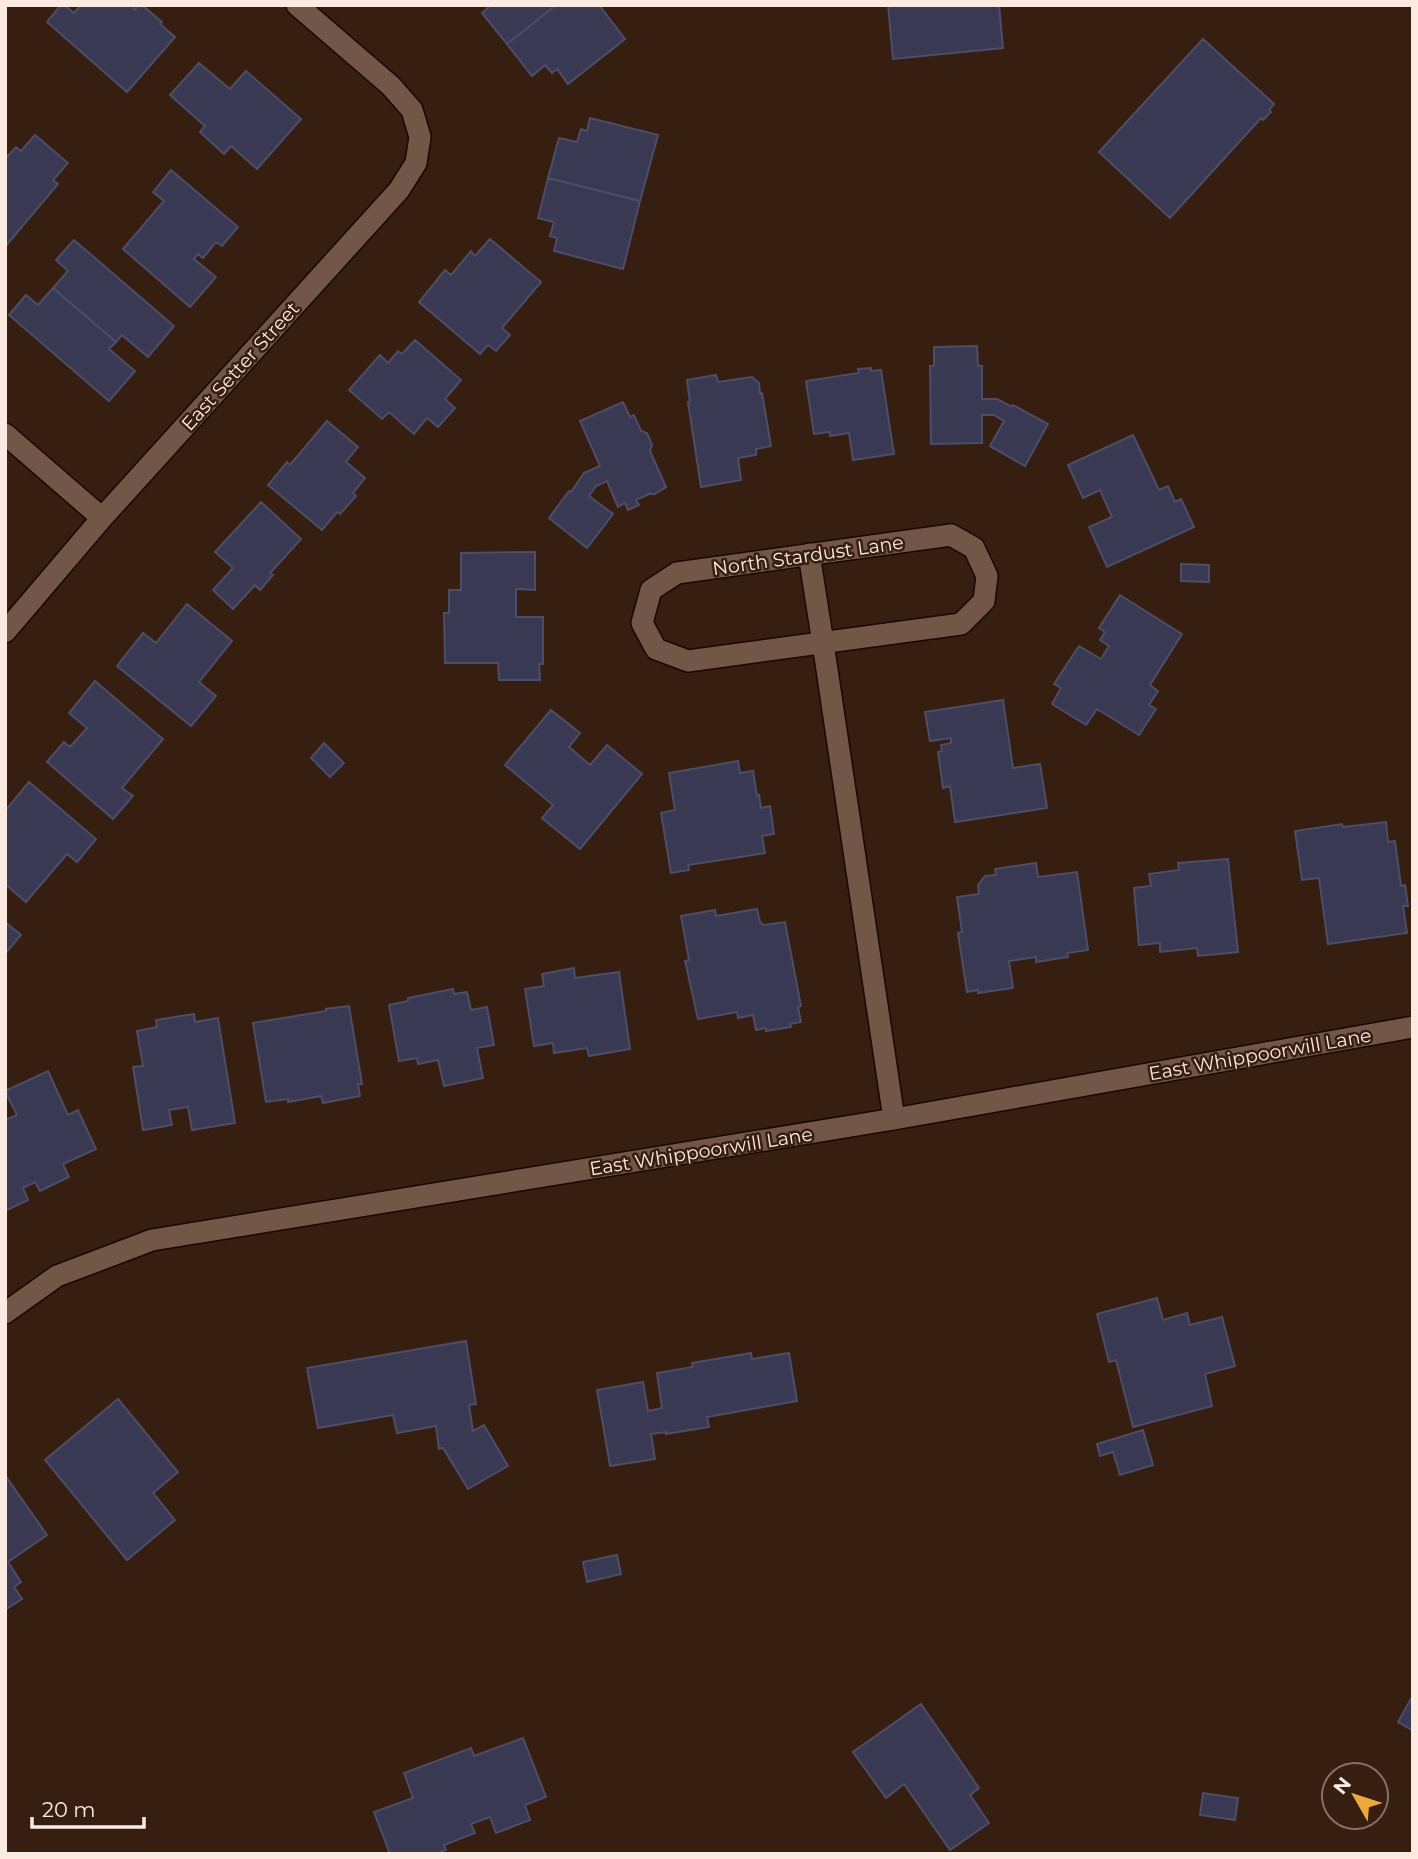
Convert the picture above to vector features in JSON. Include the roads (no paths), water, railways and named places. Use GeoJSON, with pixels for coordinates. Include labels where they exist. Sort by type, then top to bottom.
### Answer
{"type":"FeatureCollection","features":[{"type":"Feature","properties":{"kind":"street","name":"East Setter Street"},"geometry":{"type":"LineString","coordinates":[[5,632],[102,519],[398,190],[416,163],[420,137],[412,110],[391,86],[297,5]]}},
{"type":"Feature","properties":{"kind":"street"},"geometry":{"type":"LineString","coordinates":[[5,434],[102,519]]}},
{"type":"Feature","properties":{"kind":"street","name":"North Stardust Lane"},"geometry":{"type":"LineString","coordinates":[[951,536],[974,548],[988,576],[984,601],[961,624],[688,662],[656,649],[642,623],[651,590],[677,573],[809,554],[951,536]]}},
{"type":"Feature","properties":{"kind":"street"},"geometry":{"type":"LineString","coordinates":[[809,554],[894,1119]]}},
{"type":"Feature","properties":{"kind":"street","name":"East Whippoorwill Lane"},"geometry":{"type":"LineString","coordinates":[[5,1313],[57,1276],[152,1240],[894,1119],[1413,1027]]}}]}
